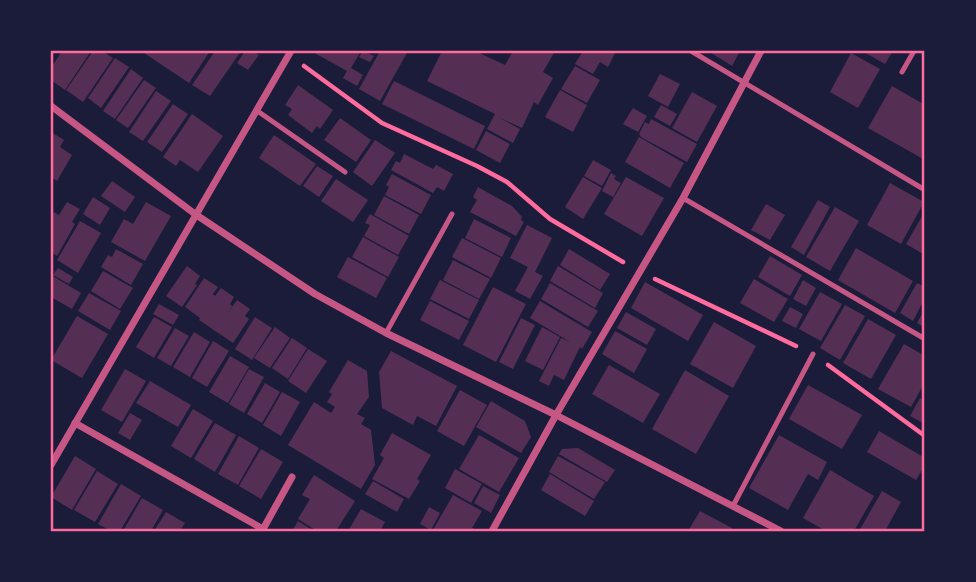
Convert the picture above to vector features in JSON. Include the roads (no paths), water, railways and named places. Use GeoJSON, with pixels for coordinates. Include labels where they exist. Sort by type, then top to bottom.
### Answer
{"type":"FeatureCollection","features":[{"type":"Feature","properties":{"kind":"street"},"geometry":{"type":"LineString","coordinates":[[492,531],[556,415],[683,198],[761,51]]}},
{"type":"Feature","properties":{"kind":"street"},"geometry":{"type":"LineString","coordinates":[[51,465],[290,53]]}},
{"type":"Feature","properties":{"kind":"street"},"geometry":{"type":"LineString","coordinates":[[51,106],[195,214],[315,294],[386,333],[556,415],[781,531]]}},
{"type":"Feature","properties":{"kind":"street"},"geometry":{"type":"LineString","coordinates":[[75,423],[263,530],[292,477]]}},
{"type":"Feature","properties":{"kind":"lane"},"geometry":{"type":"LineString","coordinates":[[691,51],[925,190]]}},
{"type":"Feature","properties":{"kind":"lane"},"geometry":{"type":"LineString","coordinates":[[902,72],[914,51]]}},
{"type":"Feature","properties":{"kind":"lane"},"geometry":{"type":"LineString","coordinates":[[256,110],[345,172]]}},
{"type":"Feature","properties":{"kind":"lane"},"geometry":{"type":"LineString","coordinates":[[683,198],[925,339]]}},
{"type":"Feature","properties":{"kind":"lane"},"geometry":{"type":"LineString","coordinates":[[386,333],[452,214]]}},
{"type":"Feature","properties":{"kind":"lane"},"geometry":{"type":"LineString","coordinates":[[733,506],[813,354]]}}]}
